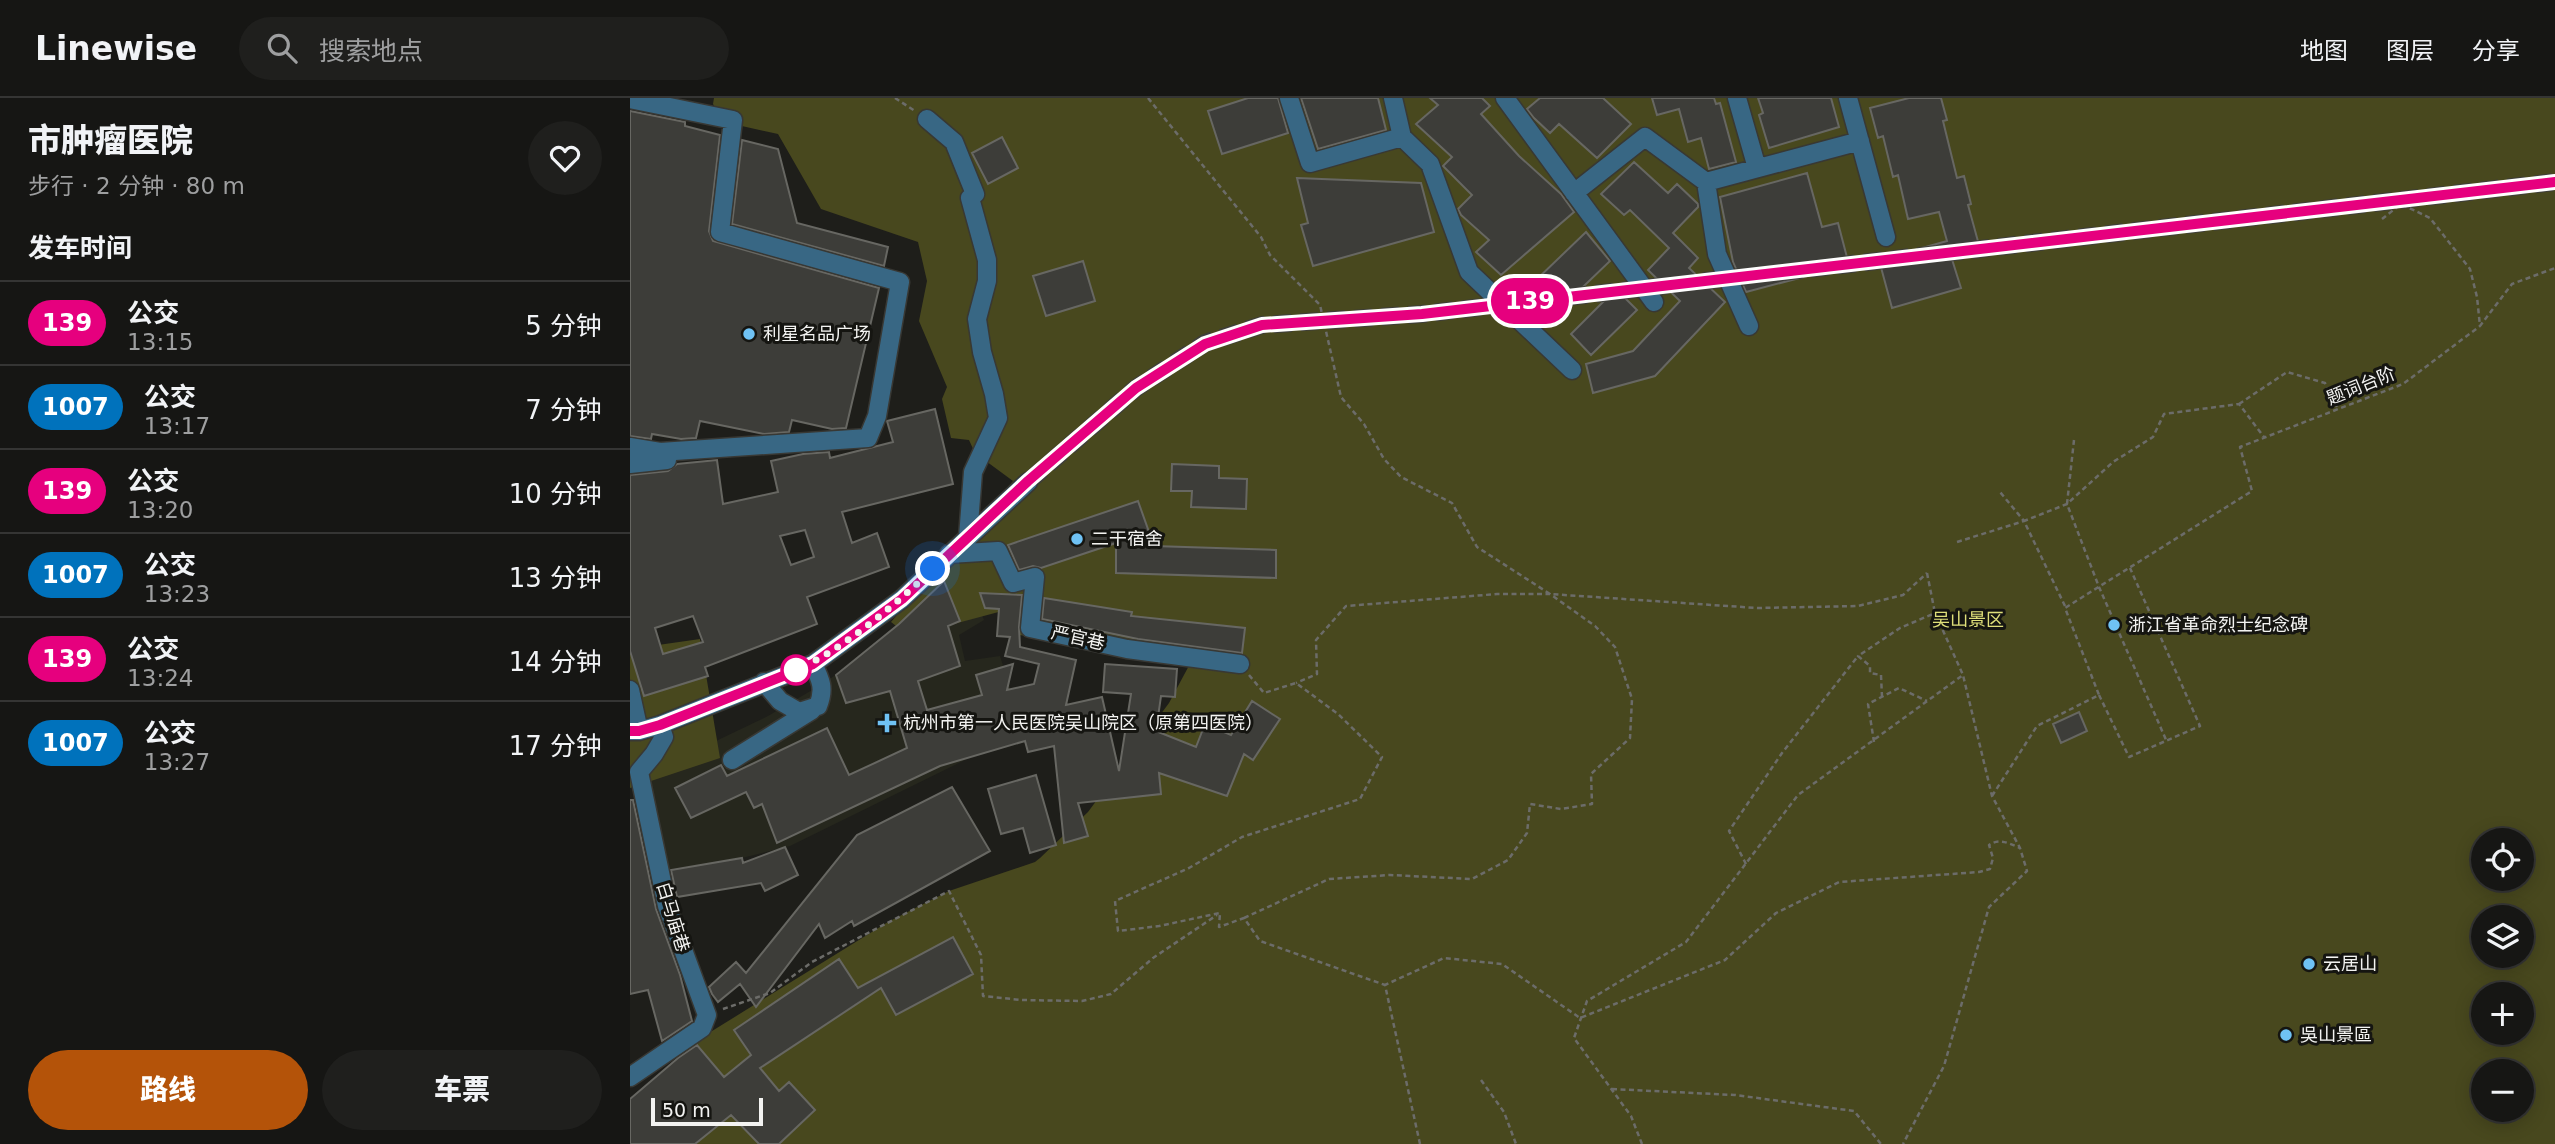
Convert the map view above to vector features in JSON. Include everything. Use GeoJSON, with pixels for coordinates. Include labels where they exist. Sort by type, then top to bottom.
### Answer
{"type":"FeatureCollection","features":[{"type":"Feature","properties":{"kind":"street"},"geometry":{"type":"LineString","coordinates":[[1289,98],[1310,163],[1402,137]]}},
{"type":"Feature","properties":{"kind":"street"},"geometry":{"type":"LineString","coordinates":[[1393,98],[1402,137],[1430,164],[1469,272],[1572,370]]}},
{"type":"Feature","properties":{"kind":"street"},"geometry":{"type":"LineString","coordinates":[[1505,98],[1654,302]]}},
{"type":"Feature","properties":{"kind":"street"},"geometry":{"type":"LineString","coordinates":[[1737,98],[1757,168]]}},
{"type":"Feature","properties":{"kind":"street"},"geometry":{"type":"LineString","coordinates":[[1848,98],[1886,237]]}},
{"type":"Feature","properties":{"kind":"street"},"geometry":{"type":"LineString","coordinates":[[630,99],[733,120],[720,232],[901,282],[877,416],[868,438],[660,452],[630,447]]}},
{"type":"Feature","properties":{"kind":"street"},"geometry":{"type":"LineString","coordinates":[[927,119],[954,142],[975,194],[970,198],[987,260],[987,281],[977,319],[998,418],[973,472],[968,537]]}},
{"type":"Feature","properties":{"kind":"street"},"geometry":{"type":"LineString","coordinates":[[1574,193],[1645,137],[1706,182],[1717,254],[1749,326]]}},
{"type":"Feature","properties":{"kind":"street"},"geometry":{"type":"LineString","coordinates":[[1706,182],[1860,141]]}},
{"type":"Feature","properties":{"kind":"street"},"geometry":{"type":"LineString","coordinates":[[630,464],[831,447]]}},
{"type":"Feature","properties":{"kind":"street"},"geometry":{"type":"LineString","coordinates":[[630,690],[634,731],[660,725],[813,664],[902,599],[1028,481]]}},
{"type":"Feature","properties":{"kind":"street","name":"严官巷"},"geometry":{"type":"LineString","coordinates":[[949,554],[998,551],[1013,583],[1035,577],[1030,628],[1127,649],[1240,664]]}},
{"type":"Feature","properties":{"kind":"street"},"geometry":{"type":"LineString","coordinates":[[732,760],[818,706],[823,694],[823,684],[813,664]]}},
{"type":"Feature","properties":{"kind":"street"},"geometry":{"type":"LineString","coordinates":[[764,682],[780,701],[799,712],[818,706]]}},
{"type":"Feature","properties":{"kind":"street","name":"白马庙巷"},"geometry":{"type":"LineString","coordinates":[[660,725],[664,737],[639,772],[667,906],[706,1015]]}},
{"type":"Feature","properties":{"kind":"street"},"geometry":{"type":"LineString","coordinates":[[630,1077],[702,1028],[706,1015]]}},
{"type":"Feature","properties":{"kind":"path"},"geometry":{"type":"LineString","coordinates":[[895,98],[927,119]]}},
{"type":"Feature","properties":{"kind":"path"},"geometry":{"type":"LineString","coordinates":[[1148,98],[1261,237],[1270,255],[1320,305],[1341,397],[1364,424],[1384,460],[1401,477],[1452,503],[1477,547],[1595,626],[1615,647],[1632,699],[1630,738],[1591,774],[1592,804],[1561,810],[1530,804],[1527,833],[1508,860],[1472,879],[1390,876],[1329,879],[1219,927],[1220,913]]}},
{"type":"Feature","properties":{"kind":"path"},"geometry":{"type":"LineString","coordinates":[[2382,219],[2401,204],[2430,218],[2470,269],[2480,326]]}},
{"type":"Feature","properties":{"kind":"path","name":"题词台阶"},"geometry":{"type":"LineString","coordinates":[[2130,568],[2252,491],[2240,447],[2403,384],[2480,326],[2512,284],[2555,268]]}},
{"type":"Feature","properties":{"kind":"path"},"geometry":{"type":"LineString","coordinates":[[1957,542],[2067,504],[2113,462],[2152,437],[2164,414],[2239,404],[2287,372],[2325,383],[2338,409]]}},
{"type":"Feature","properties":{"kind":"path"},"geometry":{"type":"LineString","coordinates":[[2239,404],[2264,437]]}},
{"type":"Feature","properties":{"kind":"path"},"geometry":{"type":"LineString","coordinates":[[2074,440],[2067,504],[2099,587],[2167,742]]}},
{"type":"Feature","properties":{"kind":"path"},"geometry":{"type":"LineString","coordinates":[[2000,492],[2024,520],[2065,608],[2099,695],[2129,757],[2200,726],[2130,568],[2065,608]]}},
{"type":"Feature","properties":{"kind":"path"},"geometry":{"type":"LineString","coordinates":[[1240,664],[1264,693],[1317,674],[1316,640],[1346,606],[1497,594],[1550,594],[1756,608],[1858,606],[1903,595],[1927,573],[1934,613],[1962,675],[1992,796],[2020,848],[2027,871],[1989,907],[1944,1066],[1903,1144]]}},
{"type":"Feature","properties":{"kind":"path"},"geometry":{"type":"LineString","coordinates":[[1746,864],[1729,831],[1782,753],[1858,656],[1900,628],[1934,613]]}},
{"type":"Feature","properties":{"kind":"path"},"geometry":{"type":"LineString","coordinates":[[1858,656],[1870,666],[1870,673],[1881,676],[1882,697]]}},
{"type":"Feature","properties":{"kind":"path"},"geometry":{"type":"LineString","coordinates":[[1642,1144],[1631,1116],[1574,1038],[1587,1001],[1686,942],[1798,795],[1874,742],[1962,675]]}},
{"type":"Feature","properties":{"kind":"path"},"geometry":{"type":"LineString","coordinates":[[1220,913],[1159,926],[1118,931],[1115,901],[1189,868],[1242,837],[1360,799],[1382,757],[1338,714],[1296,683]]}},
{"type":"Feature","properties":{"kind":"path"},"geometry":{"type":"LineString","coordinates":[[1874,742],[1868,704],[1899,688],[1927,701]]}},
{"type":"Feature","properties":{"kind":"path"},"geometry":{"type":"LineString","coordinates":[[1992,796],[2037,726],[2099,695]]}},
{"type":"Feature","properties":{"kind":"path"},"geometry":{"type":"LineString","coordinates":[[1580,1018],[1725,960],[1776,913],[1839,883],[1979,872],[1990,869],[1993,858],[1989,845],[1995,841],[2020,848]]}},
{"type":"Feature","properties":{"kind":"path"},"geometry":{"type":"LineString","coordinates":[[706,1015],[770,993],[812,962],[949,891],[981,955],[983,996],[1021,1000],[1082,1001],[1111,993],[1153,958],[1220,913]]}},
{"type":"Feature","properties":{"kind":"path"},"geometry":{"type":"LineString","coordinates":[[1244,918],[1260,941],[1385,985],[1444,958],[1502,964],[1580,1018]]}},
{"type":"Feature","properties":{"kind":"path"},"geometry":{"type":"LineString","coordinates":[[1385,985],[1420,1144]]}},
{"type":"Feature","properties":{"kind":"path"},"geometry":{"type":"LineString","coordinates":[[1480,1080],[1504,1112],[1516,1144]]}},
{"type":"Feature","properties":{"kind":"path"},"geometry":{"type":"LineString","coordinates":[[1612,1089],[1735,1095],[1854,1111],[1881,1144]]}},
{"type":"Feature","properties":{"kind":"shaded area","name":"杭州市第一人民医院吴山院区（原第四医院）"},"geometry":{"type":"Polygon","coordinates":[[[968,581],[984,620],[959,635],[965,661],[1000,656],[1024,731],[790,846],[742,858],[666,870],[647,774],[768,716],[824,683],[968,581]]]}},
{"type":"Feature","properties":{"kind":"green space","name":"吴山景区"},"geometry":{"type":"Polygon","coordinates":[[[714,98],[2555,98],[2555,1144],[630,1144],[630,1099],[704,1036],[888,922],[949,891],[1040,858],[1088,812],[1169,703],[1192,660],[1013,634],[1006,610],[909,636],[891,622],[1013,481],[975,453],[969,440],[951,438],[942,399],[947,387],[919,321],[927,281],[918,242],[821,209],[778,134],[724,122],[713,104],[714,98]]]}},
{"type":"Feature","properties":{"kind":"green space"},"geometry":{"type":"Polygon","coordinates":[[[700,639],[720,758],[630,788],[630,649],[700,639]]]}},
{"type":"Feature","properties":{"kind":"building"},"geometry":{"type":"Polygon","coordinates":[[[1248,98],[1278,98],[1288,133],[1222,154],[1208,111],[1248,98]]]}},
{"type":"Feature","properties":{"kind":"building"},"geometry":{"type":"Polygon","coordinates":[[[1301,98],[1378,98],[1386,130],[1318,149],[1301,98]]]}},
{"type":"Feature","properties":{"kind":"building"},"geometry":{"type":"Polygon","coordinates":[[[1430,98],[1482,98],[1490,106],[1481,114],[1519,156],[1561,194],[1574,212],[1501,275],[1476,252],[1489,240],[1461,215],[1458,209],[1472,195],[1443,166],[1452,157],[1416,124],[1438,105],[1430,98]]]}},
{"type":"Feature","properties":{"kind":"building"},"geometry":{"type":"Polygon","coordinates":[[[1540,98],[1603,98],[1631,124],[1597,158],[1559,124],[1550,133],[1534,118],[1527,109],[1540,98]]]}},
{"type":"Feature","properties":{"kind":"building"},"geometry":{"type":"Polygon","coordinates":[[[1652,98],[1714,98],[1716,104],[1720,103],[1736,162],[1709,169],[1701,138],[1688,142],[1679,109],[1657,115],[1652,98]]]}},
{"type":"Feature","properties":{"kind":"building"},"geometry":{"type":"Polygon","coordinates":[[[1758,98],[1831,98],[1839,127],[1769,148],[1759,115],[1763,113],[1758,98]]]}},
{"type":"Feature","properties":{"kind":"building"},"geometry":{"type":"Polygon","coordinates":[[[1909,98],[1941,98],[1947,120],[1943,121],[1957,178],[1964,176],[1971,204],[1968,205],[1979,245],[1950,253],[1961,288],[1892,308],[1879,260],[1947,241],[1939,212],[1908,219],[1898,175],[1893,177],[1883,136],[1878,138],[1870,108],[1909,98]]]}},
{"type":"Feature","properties":{"kind":"building","name":"利星名品广场"},"geometry":{"type":"Polygon","coordinates":[[[630,111],[685,122],[685,126],[720,135],[709,231],[713,241],[879,288],[846,428],[832,429],[792,420],[789,432],[764,434],[700,421],[696,438],[681,439],[652,434],[651,439],[630,436],[630,111]]]}},
{"type":"Feature","properties":{"kind":"building"},"geometry":{"type":"Polygon","coordinates":[[[1002,137],[1018,168],[988,184],[972,153],[1002,137]]]}},
{"type":"Feature","properties":{"kind":"building"},"geometry":{"type":"Polygon","coordinates":[[[742,140],[778,149],[797,223],[888,247],[884,266],[732,224],[742,140]]]}},
{"type":"Feature","properties":{"kind":"building"},"geometry":{"type":"Polygon","coordinates":[[[1634,162],[1668,193],[1677,184],[1698,204],[1673,233],[1698,258],[1689,268],[1725,302],[1655,376],[1593,393],[1586,364],[1633,351],[1680,301],[1648,270],[1669,248],[1630,210],[1624,215],[1601,194],[1634,162]]]}},
{"type":"Feature","properties":{"kind":"building"},"geometry":{"type":"Polygon","coordinates":[[[1807,173],[1822,227],[1838,223],[1849,265],[1746,292],[1733,262],[1720,197],[1807,173]]]}},
{"type":"Feature","properties":{"kind":"building"},"geometry":{"type":"Polygon","coordinates":[[[1297,178],[1421,183],[1434,232],[1313,266],[1301,225],[1308,223],[1297,178]]]}},
{"type":"Feature","properties":{"kind":"building"},"geometry":{"type":"Polygon","coordinates":[[[1586,232],[1610,261],[1561,308],[1535,281],[1586,232]]]}},
{"type":"Feature","properties":{"kind":"building"},"geometry":{"type":"Polygon","coordinates":[[[1083,261],[1095,301],[1046,316],[1033,276],[1083,261]]]}},
{"type":"Feature","properties":{"kind":"building"},"geometry":{"type":"Polygon","coordinates":[[[1616,289],[1637,310],[1591,355],[1571,334],[1616,289]]]}},
{"type":"Feature","properties":{"kind":"building"},"geometry":{"type":"Polygon","coordinates":[[[935,409],[953,484],[842,512],[852,543],[877,533],[889,567],[807,597],[817,624],[705,667],[708,676],[644,696],[630,651],[630,475],[668,471],[677,464],[717,460],[723,504],[778,492],[771,461],[829,452],[830,458],[893,442],[887,421],[935,409]],[[805,530],[780,536],[791,565],[814,557],[805,530]],[[693,616],[655,628],[663,654],[703,642],[693,616]]]}},
{"type":"Feature","properties":{"kind":"building"},"geometry":{"type":"Polygon","coordinates":[[[1172,464],[1219,466],[1219,478],[1247,479],[1246,509],[1191,507],[1192,491],[1171,491],[1172,464]]]}},
{"type":"Feature","properties":{"kind":"building"},"geometry":{"type":"Polygon","coordinates":[[[1138,501],[1154,546],[1276,550],[1276,578],[1116,573],[1116,543],[1041,568],[1033,566],[1019,570],[1008,545],[1138,501]]]}},
{"type":"Feature","properties":{"kind":"building"},"geometry":{"type":"Polygon","coordinates":[[[944,581],[960,621],[948,626],[960,666],[918,681],[927,710],[982,695],[976,675],[1013,664],[1007,690],[1034,684],[1039,664],[1005,656],[1010,637],[997,636],[999,609],[985,608],[980,593],[1022,595],[1020,647],[1076,660],[1066,705],[1102,697],[1119,771],[1131,694],[1103,692],[1105,664],[1177,669],[1175,697],[1161,696],[1156,731],[1196,747],[1205,724],[1231,735],[1252,701],[1280,719],[1253,760],[1244,754],[1227,796],[1159,773],[1161,794],[1078,803],[1088,836],[1064,843],[1054,746],[1028,752],[1025,741],[940,766],[777,843],[762,804],[754,808],[746,792],[691,818],[675,788],[721,765],[727,776],[827,728],[849,775],[907,748],[890,691],[846,703],[836,675],[899,624],[944,581]]]}},
{"type":"Feature","properties":{"kind":"building"},"geometry":{"type":"Polygon","coordinates":[[[1044,598],[1132,612],[1131,616],[1245,628],[1242,653],[1138,639],[1042,619],[1044,598]]]}},
{"type":"Feature","properties":{"kind":"building"},"geometry":{"type":"Polygon","coordinates":[[[2079,712],[2087,731],[2061,743],[2053,724],[2079,712]]]}},
{"type":"Feature","properties":{"kind":"building"},"geometry":{"type":"Polygon","coordinates":[[[1036,775],[1056,845],[1030,853],[1023,828],[1001,834],[988,789],[1036,775]]]}},
{"type":"Feature","properties":{"kind":"building"},"geometry":{"type":"Polygon","coordinates":[[[952,787],[990,851],[854,926],[852,921],[825,938],[819,924],[756,1007],[740,984],[718,1002],[709,987],[736,962],[746,973],[857,835],[952,787]]]}},
{"type":"Feature","properties":{"kind":"building"},"geometry":{"type":"Polygon","coordinates":[[[630,800],[633,800],[656,909],[680,975],[692,1021],[662,1041],[648,990],[630,994],[630,800]]]}},
{"type":"Feature","properties":{"kind":"building"},"geometry":{"type":"Polygon","coordinates":[[[785,847],[798,875],[765,891],[761,883],[677,897],[671,870],[742,858],[743,863],[785,847]]]}},
{"type":"Feature","properties":{"kind":"building"},"geometry":{"type":"Polygon","coordinates":[[[953,937],[973,974],[896,1015],[881,988],[760,1068],[779,1091],[789,1082],[815,1110],[779,1144],[759,1144],[731,1115],[695,1144],[630,1144],[630,1099],[697,1045],[724,1077],[751,1055],[734,1030],[839,959],[858,988],[953,937]]]}},
{"type":"Feature","properties":{"kind":"tunnel"},"geometry":{"type":"LineString","coordinates":[[1028,482],[1136,388],[1205,343],[1262,325],[1422,314],[2555,182]]}},
{"type":"Feature","properties":{"kind":"bus line","name":"139"},"geometry":{"type":"LineString","coordinates":[[630,731],[660,725],[813,664],[902,599],[1028,481],[1136,388],[1205,344],[1262,325],[1422,314],[2555,182]]}},
{"type":"Feature","properties":{"kind":"place","name":"利星名品广场"},"geometry":{"type":"Point","coordinates":[749,334]}},
{"type":"Feature","properties":{"kind":"place","name":"二干宿舍"},"geometry":{"type":"Point","coordinates":[1077,539]}},
{"type":"Feature","properties":{"kind":"place","name":"浙江省革命烈士纪念碑"},"geometry":{"type":"Point","coordinates":[2114,625]}},
{"type":"Feature","properties":{"kind":"place","name":"杭州市第一人民医院吴山院区（原第四医院）"},"geometry":{"type":"Point","coordinates":[887,723]}},
{"type":"Feature","properties":{"kind":"place","name":"云居山"},"geometry":{"type":"Point","coordinates":[2309,964]}},
{"type":"Feature","properties":{"kind":"place","name":"吳山景區"},"geometry":{"type":"Point","coordinates":[2286,1035]}},
{"type":"Feature","properties":{"kind":"route"},"geometry":{"type":"LineString","coordinates":[[796,670],[789,673],[813,664],[902,599],[933,569]]}}]}
